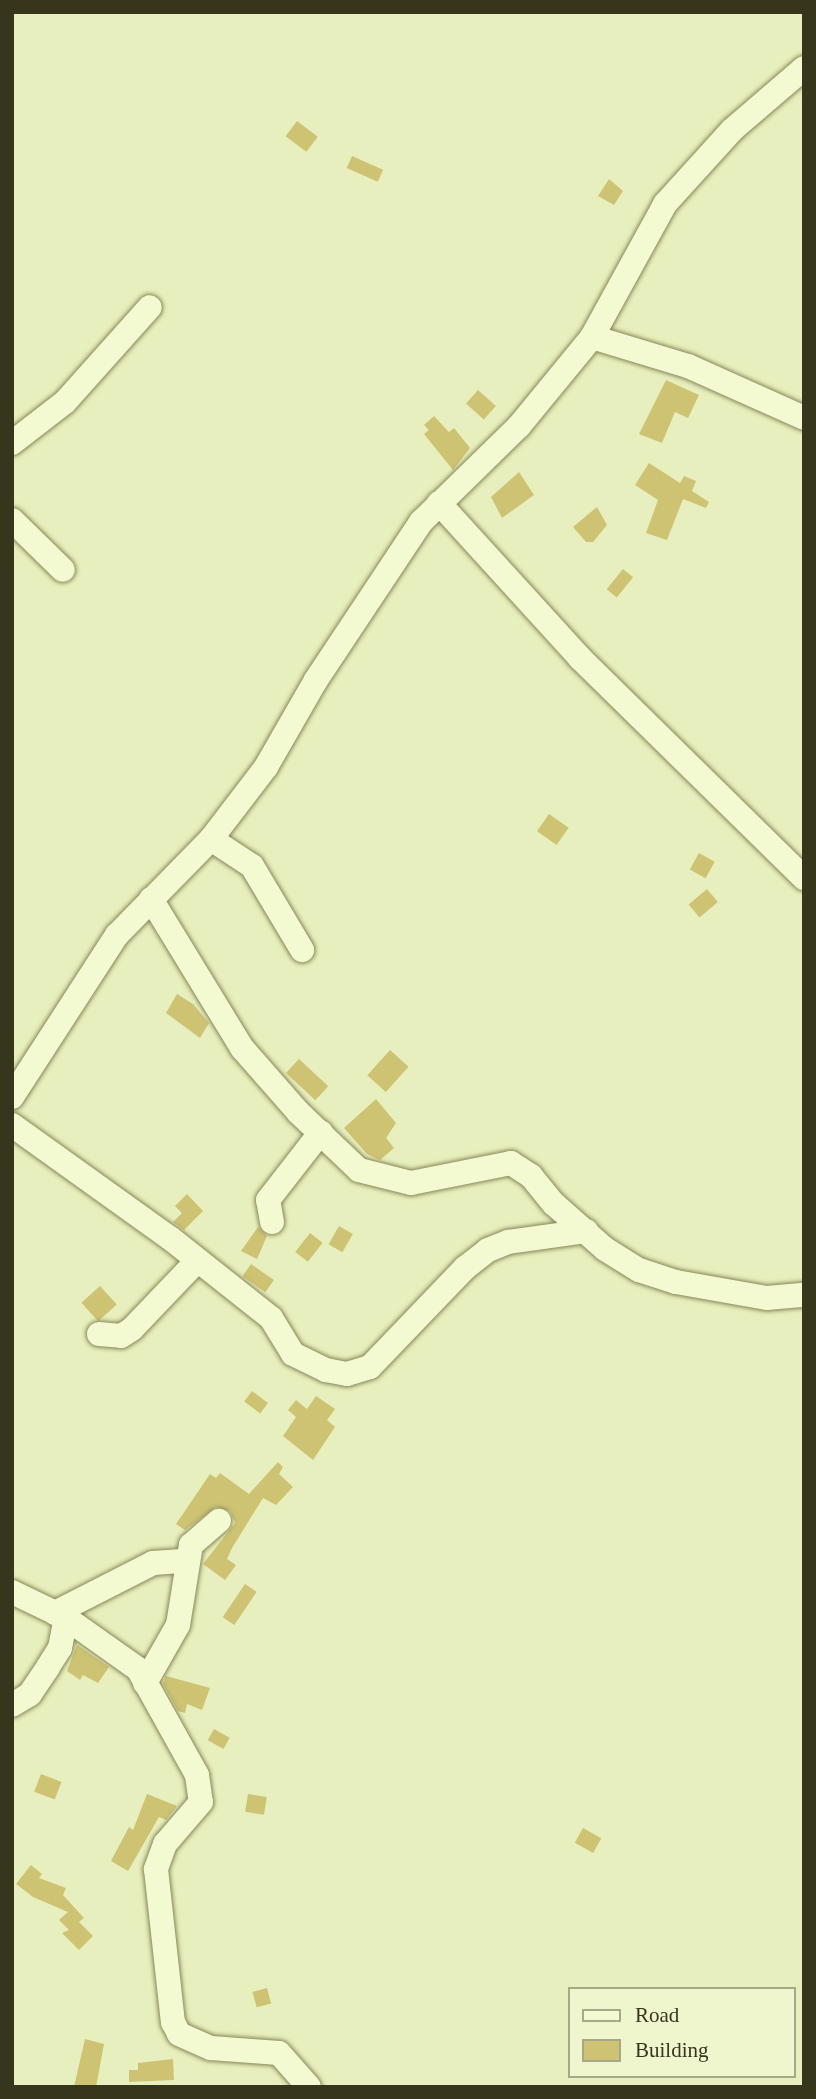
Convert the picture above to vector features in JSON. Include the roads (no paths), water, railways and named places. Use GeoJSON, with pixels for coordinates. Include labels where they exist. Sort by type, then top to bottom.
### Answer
{"type":"FeatureCollection","features":[{"type":"Feature","properties":{"kind":"street"},"geometry":{"type":"LineString","coordinates":[[12,1097],[95,965],[150,899],[211,839],[266,767],[316,680],[408,541],[439,503],[519,426],[592,337],[665,204],[732,130],[804,68]]}},
{"type":"Feature","properties":{"kind":"street"},"geometry":{"type":"LineString","coordinates":[[12,443],[65,402],[150,307]]}},
{"type":"Feature","properties":{"kind":"street"},"geometry":{"type":"LineString","coordinates":[[592,337],[688,366],[804,418]]}},
{"type":"Feature","properties":{"kind":"street"},"geometry":{"type":"LineString","coordinates":[[439,503],[580,658],[804,878]]}},
{"type":"Feature","properties":{"kind":"street"},"geometry":{"type":"LineString","coordinates":[[12,520],[63,570]]}},
{"type":"Feature","properties":{"kind":"street"},"geometry":{"type":"LineString","coordinates":[[211,839],[252,866],[302,950]]}},
{"type":"Feature","properties":{"kind":"street"},"geometry":{"type":"LineString","coordinates":[[150,899],[242,1048],[359,1170],[391,1181],[435,1181],[489,1165],[511,1163],[531,1176],[554,1204],[605,1249],[652,1276],[767,1298],[804,1295]]}},
{"type":"Feature","properties":{"kind":"street"},"geometry":{"type":"LineString","coordinates":[[12,1125],[271,1318],[293,1354],[309,1365],[347,1374],[370,1367],[465,1268],[488,1250],[508,1242],[586,1231]]}},
{"type":"Feature","properties":{"kind":"street"},"geometry":{"type":"LineString","coordinates":[[272,1222],[268,1200],[321,1132]]}},
{"type":"Feature","properties":{"kind":"street"},"geometry":{"type":"LineString","coordinates":[[99,1334],[121,1336],[132,1329],[197,1261]]}},
{"type":"Feature","properties":{"kind":"street"},"geometry":{"type":"LineString","coordinates":[[145,1684],[182,1614],[185,1561],[199,1535],[219,1521]]}},
{"type":"Feature","properties":{"kind":"street"},"geometry":{"type":"LineString","coordinates":[[61,1616],[153,1563],[185,1561]]}},
{"type":"Feature","properties":{"kind":"street"},"geometry":{"type":"LineString","coordinates":[[12,1592],[61,1616],[138,1669],[197,1775],[201,1802],[165,1844],[156,1869],[173,2022],[190,2042],[211,2048],[278,2053],[309,2087]]}},
{"type":"Feature","properties":{"kind":"street"},"geometry":{"type":"LineString","coordinates":[[12,1705],[30,1694],[60,1648],[61,1616]]}}]}
